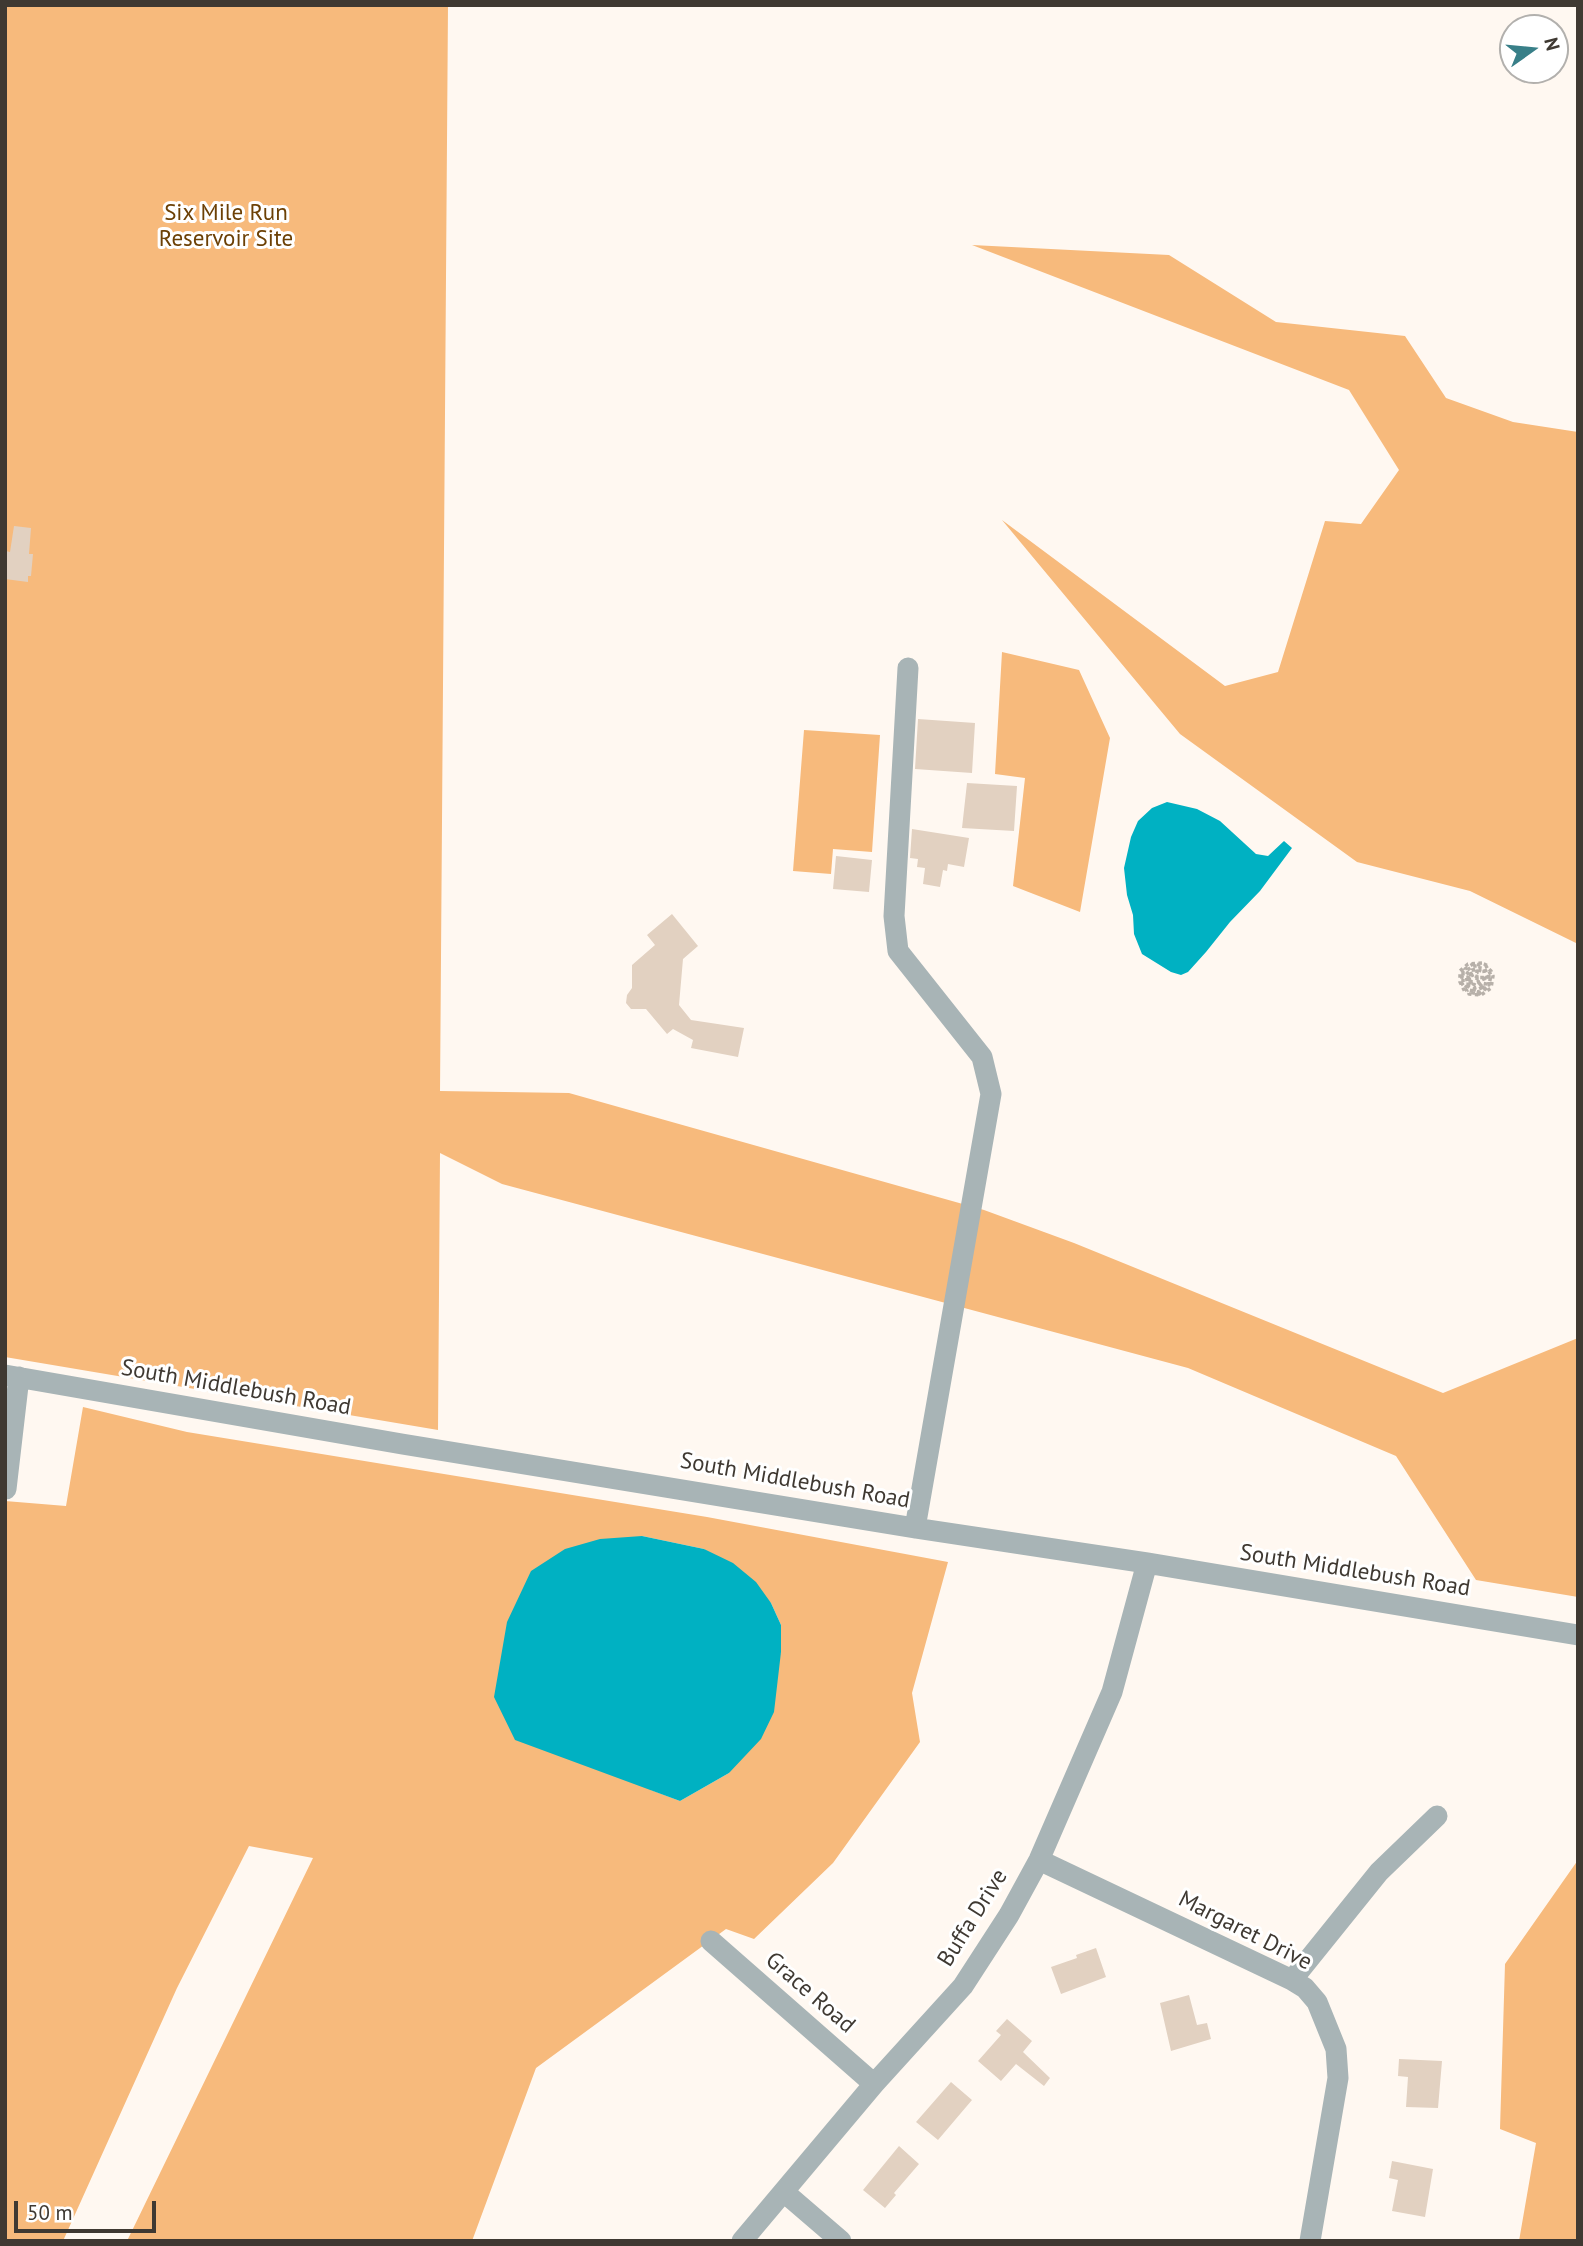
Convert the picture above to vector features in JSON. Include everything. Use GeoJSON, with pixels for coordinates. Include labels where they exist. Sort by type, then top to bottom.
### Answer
{"type":"FeatureCollection","features":[{"type":"Feature","properties":{"kind":"street"},"geometry":{"type":"LineString","coordinates":[[908,668],[894,916],[898,951],[982,1057],[991,1094],[915,1528]]}},
{"type":"Feature","properties":{"kind":"street"},"geometry":{"type":"LineString","coordinates":[[6,1489],[12,1376]]}},
{"type":"Feature","properties":{"kind":"street","name":"South Middlebush Road"},"geometry":{"type":"LineString","coordinates":[[12,1376],[402,1444],[1578,1635]]}},
{"type":"Feature","properties":{"kind":"street","name":"Buffa Drive"},"geometry":{"type":"LineString","coordinates":[[742,2241],[874,2084],[963,1986],[1009,1915],[1040,1860],[1112,1692],[1147,1563]]}},
{"type":"Feature","properties":{"kind":"street"},"geometry":{"type":"LineString","coordinates":[[1292,1980],[1379,1872],[1437,1816]]}},
{"type":"Feature","properties":{"kind":"street","name":"Margaret Drive"},"geometry":{"type":"LineString","coordinates":[[1040,1860],[1292,1980],[1305,1988],[1317,2001],[1336,2049],[1338,2078],[1310,2241]]}},
{"type":"Feature","properties":{"kind":"street","name":"Grace Road"},"geometry":{"type":"LineString","coordinates":[[711,1941],[874,2084]]}},
{"type":"Feature","properties":{"kind":"street"},"geometry":{"type":"LineString","coordinates":[[785,2192],[841,2241]]}},
{"type":"Feature","properties":{"kind":"path"},"geometry":{"type":"LineString","coordinates":[[1477,977],[1480,970],[1470,972],[1478,972],[1471,976],[1472,984],[1468,976],[1471,986],[1479,988],[1483,986],[1482,983],[1478,986],[1474,984],[1482,981],[1482,975],[1485,982],[1484,971],[1488,981],[1482,989],[1477,990],[1468,985],[1466,975],[1469,971],[1480,966],[1473,966],[1466,971],[1465,969],[1473,964],[1482,963],[1468,964],[1461,971],[1460,982],[1465,992],[1467,991],[1461,982],[1463,972],[1463,982],[1469,990],[1478,992],[1488,987],[1484,992],[1469,994],[1481,995],[1491,988],[1493,976],[1486,966],[1491,975],[1489,985],[1489,976],[1484,968],[1486,962]]}},
{"type":"Feature","properties":{"kind":"green space","name":"Six Mile Run Reservoir Site"},"geometry":{"type":"Polygon","coordinates":[[[5,5],[448,5],[440,1091],[569,1093],[984,1210],[1074,1243],[1443,1393],[1578,1338],[1578,1597],[1476,1580],[1396,1456],[1188,1368],[502,1184],[440,1153],[438,1430],[5,1357],[5,5]]]}},
{"type":"Feature","properties":{"kind":"green space"},"geometry":{"type":"Polygon","coordinates":[[[972,245],[1169,255],[1276,322],[1405,336],[1446,398],[1513,422],[1578,432],[1578,944],[1470,891],[1357,862],[1180,734],[1002,520],[1225,686],[1278,672],[1325,521],[1361,524],[1399,470],[1349,390],[972,245]]]}},
{"type":"Feature","properties":{"kind":"green space"},"geometry":{"type":"Polygon","coordinates":[[[1002,652],[1079,670],[1110,738],[1080,912],[1013,886],[1025,778],[995,774],[1002,652]]]}},
{"type":"Feature","properties":{"kind":"green space"},"geometry":{"type":"Polygon","coordinates":[[[804,730],[880,735],[872,852],[833,849],[831,874],[793,871],[804,730]]]}},
{"type":"Feature","properties":{"kind":"green space"},"geometry":{"type":"Polygon","coordinates":[[[83,1407],[187,1432],[707,1517],[948,1562],[912,1693],[920,1742],[833,1863],[754,1939],[726,1929],[536,2068],[472,2241],[127,2241],[313,1858],[249,1846],[177,1988],[63,2241],[5,2241],[5,1501],[66,1506],[83,1407]],[[642,1536],[651,1790],[680,1801],[729,1773],[781,1652],[781,1625],[771,1603],[704,1549],[642,1536]]]}},
{"type":"Feature","properties":{"kind":"green space"},"geometry":{"type":"Polygon","coordinates":[[[1578,1860],[1578,2241],[1519,2241],[1536,2143],[1500,2129],[1505,1964],[1578,1860]]]}},
{"type":"Feature","properties":{"kind":"water"},"geometry":{"type":"Polygon","coordinates":[[[1167,802],[1197,809],[1220,821],[1256,854],[1268,856],[1284,841],[1292,848],[1260,891],[1188,972],[1181,975],[1142,954],[1134,934],[1124,868],[1131,837],[1138,821],[1152,808],[1167,802]]]}},
{"type":"Feature","properties":{"kind":"water"},"geometry":{"type":"Polygon","coordinates":[[[642,1536],[704,1549],[733,1563],[756,1582],[771,1603],[781,1625],[781,1652],[774,1712],[761,1739],[729,1773],[680,1801],[515,1740],[494,1697],[507,1622],[531,1571],[565,1549],[600,1539],[642,1536]]]}},
{"type":"Feature","properties":{"kind":"building"},"geometry":{"type":"Polygon","coordinates":[[[14,526],[31,528],[29,554],[33,554],[28,582],[5,579],[6,551],[10,552],[14,526]]]}},
{"type":"Feature","properties":{"kind":"building"},"geometry":{"type":"Polygon","coordinates":[[[918,719],[975,723],[972,773],[915,769],[918,719]]]}},
{"type":"Feature","properties":{"kind":"building"},"geometry":{"type":"Polygon","coordinates":[[[967,783],[1017,786],[1014,831],[962,828],[967,783]]]}},
{"type":"Feature","properties":{"kind":"building"},"geometry":{"type":"Polygon","coordinates":[[[912,829],[969,838],[964,867],[948,864],[947,871],[943,870],[940,887],[923,884],[925,868],[917,867],[918,859],[910,858],[912,829]]]}},
{"type":"Feature","properties":{"kind":"building"},"geometry":{"type":"Polygon","coordinates":[[[836,856],[872,860],[869,892],[833,889],[836,856]]]}},
{"type":"Feature","properties":{"kind":"building"},"geometry":{"type":"Polygon","coordinates":[[[672,914],[698,946],[683,959],[679,1005],[691,1020],[744,1028],[738,1057],[691,1048],[693,1040],[673,1029],[667,1034],[646,1009],[631,1009],[626,1003],[632,988],[632,965],[655,945],[647,935],[672,914]]]}},
{"type":"Feature","properties":{"kind":"building"},"geometry":{"type":"Polygon","coordinates":[[[1096,1948],[1106,1977],[1061,1994],[1051,1967],[1096,1948]]]}},
{"type":"Feature","properties":{"kind":"building"},"geometry":{"type":"Polygon","coordinates":[[[1189,1995],[1197,2025],[1207,2023],[1211,2039],[1171,2051],[1160,2003],[1189,1995]]]}},
{"type":"Feature","properties":{"kind":"building"},"geometry":{"type":"Polygon","coordinates":[[[1007,2019],[1032,2041],[1023,2052],[1050,2078],[1044,2086],[1016,2064],[1001,2081],[978,2061],[1001,2035],[996,2031],[1007,2019]]]}},
{"type":"Feature","properties":{"kind":"building"},"geometry":{"type":"Polygon","coordinates":[[[1399,2059],[1442,2061],[1438,2108],[1406,2107],[1408,2077],[1398,2076],[1399,2059]]]}},
{"type":"Feature","properties":{"kind":"building"},"geometry":{"type":"Polygon","coordinates":[[[951,2082],[972,2100],[938,2140],[916,2122],[951,2082]]]}},
{"type":"Feature","properties":{"kind":"building"},"geometry":{"type":"Polygon","coordinates":[[[899,2146],[919,2164],[885,2208],[863,2190],[899,2146]]]}},
{"type":"Feature","properties":{"kind":"building"},"geometry":{"type":"Polygon","coordinates":[[[1392,2161],[1433,2169],[1425,2217],[1392,2211],[1398,2180],[1389,2178],[1392,2161]]]}}]}
